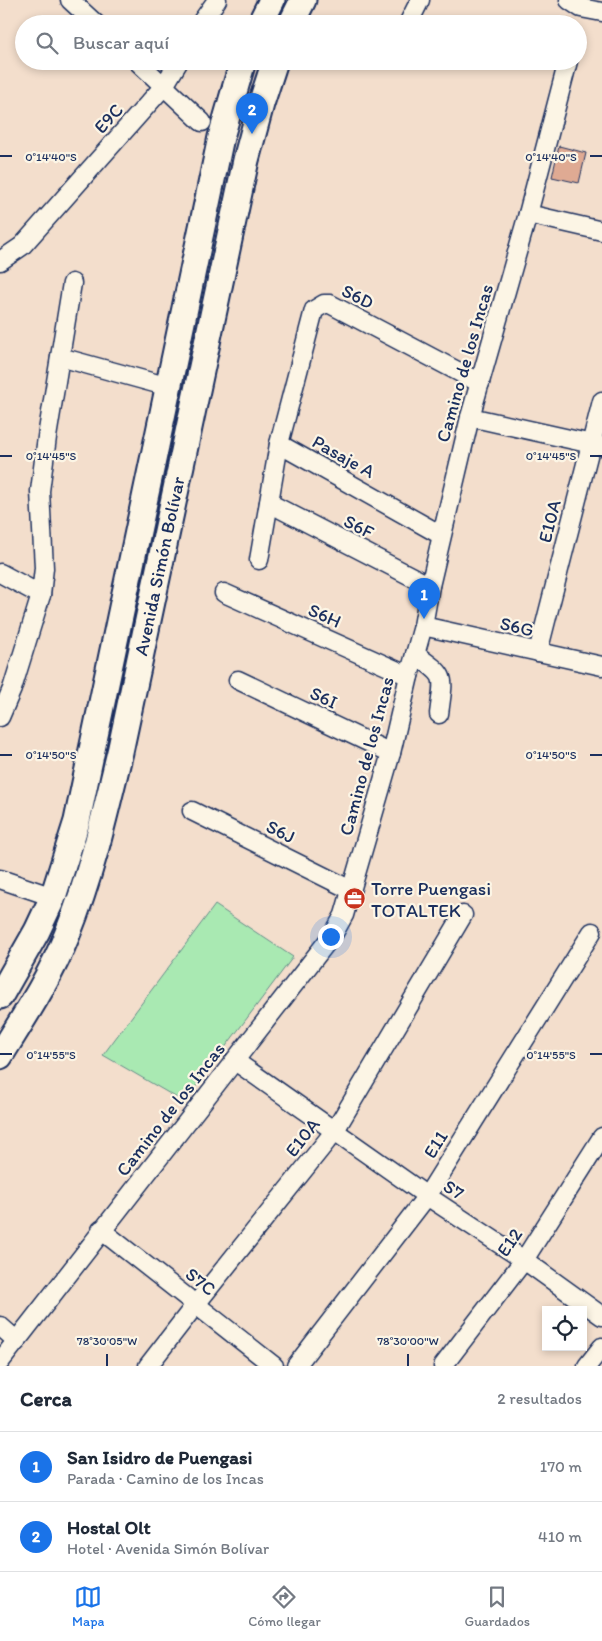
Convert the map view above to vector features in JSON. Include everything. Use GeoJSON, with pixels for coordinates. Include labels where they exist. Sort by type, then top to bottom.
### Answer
{"type":"FeatureCollection","features":[{"type":"Feature","properties":{"kind":"highway"},"geometry":{"type":"LineString","coordinates":[[264,15],[272,0]]}},
{"type":"Feature","properties":{"kind":"highway"},"geometry":{"type":"LineString","coordinates":[[295,15],[302,0]]}},
{"type":"Feature","properties":{"kind":"highway","name":"Avenida Simón Bolívar"},"geometry":{"type":"LineString","coordinates":[[0,996],[38,931],[53,897],[77,821],[221,137],[240,70]]}},
{"type":"Feature","properties":{"kind":"highway","name":"Avenida Simón Bolívar"},"geometry":{"type":"LineString","coordinates":[[0,1056],[31,1006],[66,938],[86,884],[101,830],[120,752],[246,160],[272,70]]}},
{"type":"Feature","properties":{"kind":"street"},"geometry":{"type":"LineString","coordinates":[[70,0],[86,15]]}},
{"type":"Feature","properties":{"kind":"street"},"geometry":{"type":"LineString","coordinates":[[206,15],[217,0]]}},
{"type":"Feature","properties":{"kind":"street"},"geometry":{"type":"LineString","coordinates":[[412,15],[420,0]]}},
{"type":"Feature","properties":{"kind":"street"},"geometry":{"type":"LineString","coordinates":[[577,8],[602,12]]}},
{"type":"Feature","properties":{"kind":"street"},"geometry":{"type":"LineString","coordinates":[[147,70],[202,122]]}},
{"type":"Feature","properties":{"kind":"street","name":"E9C"},"geometry":{"type":"LineString","coordinates":[[0,261],[22,246],[164,86],[173,70]]}},
{"type":"Feature","properties":{"kind":"street","name":"Camino de los Incas"},"geometry":{"type":"LineString","coordinates":[[0,1362],[334,933],[344,915],[392,752],[409,676],[423,626],[441,535],[470,417],[528,214],[566,70]]}},
{"type":"Feature","properties":{"kind":"street"},"geometry":{"type":"LineString","coordinates":[[528,214],[602,232]]}},
{"type":"Feature","properties":{"kind":"street"},"geometry":{"type":"LineString","coordinates":[[0,717],[12,689],[41,595],[44,568],[40,491],[72,283]]}},
{"type":"Feature","properties":{"kind":"street","name":"S6D"},"geometry":{"type":"LineString","coordinates":[[279,444],[314,310],[324,304],[330,304],[480,382]]}},
{"type":"Feature","properties":{"kind":"street"},"geometry":{"type":"LineString","coordinates":[[60,357],[169,387]]}},
{"type":"Feature","properties":{"kind":"street","name":"E10A"},"geometry":{"type":"LineString","coordinates":[[538,652],[596,445],[602,401]]}},
{"type":"Feature","properties":{"kind":"street"},"geometry":{"type":"LineString","coordinates":[[470,417],[596,445]]}},
{"type":"Feature","properties":{"kind":"street"},"geometry":{"type":"LineString","coordinates":[[259,560],[279,444]]}},
{"type":"Feature","properties":{"kind":"street","name":"Pasaje A"},"geometry":{"type":"LineString","coordinates":[[279,444],[441,535]]}},
{"type":"Feature","properties":{"kind":"street","name":"S6F"},"geometry":{"type":"LineString","coordinates":[[269,503],[430,586]]}},
{"type":"Feature","properties":{"kind":"street"},"geometry":{"type":"LineString","coordinates":[[0,573],[41,595]]}},
{"type":"Feature","properties":{"kind":"street","name":"S6H"},"geometry":{"type":"LineString","coordinates":[[224,593],[409,676]]}},
{"type":"Feature","properties":{"kind":"street","name":"S6G"},"geometry":{"type":"LineString","coordinates":[[423,626],[602,666]]}},
{"type":"Feature","properties":{"kind":"street"},"geometry":{"type":"LineString","coordinates":[[415,654],[438,671],[444,681],[439,714]]}},
{"type":"Feature","properties":{"kind":"street","name":"S6I"},"geometry":{"type":"LineString","coordinates":[[238,680],[392,752]]}},
{"type":"Feature","properties":{"kind":"street","name":"S6J"},"geometry":{"type":"LineString","coordinates":[[192,811],[351,890]]}},
{"type":"Feature","properties":{"kind":"street"},"geometry":{"type":"LineString","coordinates":[[0,879],[53,897]]}},
{"type":"Feature","properties":{"kind":"street","name":"E10A"},"geometry":{"type":"LineString","coordinates":[[148,1366],[334,1132],[463,914]]}},
{"type":"Feature","properties":{"kind":"street","name":"E11"},"geometry":{"type":"LineString","coordinates":[[296,1366],[427,1196],[592,932]]}},
{"type":"Feature","properties":{"kind":"street","name":"S7"},"geometry":{"type":"LineString","coordinates":[[235,1061],[334,1132],[524,1260],[602,1316]]}},
{"type":"Feature","properties":{"kind":"street","name":"E12"},"geometry":{"type":"LineString","coordinates":[[443,1366],[524,1260],[602,1137]]}},
{"type":"Feature","properties":{"kind":"street","name":"S7C"},"geometry":{"type":"LineString","coordinates":[[101,1230],[274,1366]]}},
{"type":"Feature","properties":{"kind":"street"},"geometry":{"type":"LineString","coordinates":[[0,1326],[17,1341]]}},
{"type":"Feature","properties":{"kind":"street"},"geometry":{"type":"LineString","coordinates":[[587,1366],[602,1347]]}},
{"type":"Feature","properties":{"kind":"green space"},"geometry":{"type":"Polygon","coordinates":[[[215,905],[293,957],[184,1102],[103,1055],[215,905]]]}},
{"type":"Feature","properties":{"kind":"building"},"geometry":{"type":"Polygon","coordinates":[[[559,146],[586,153],[579,183],[552,177],[559,146]]]}},
{"type":"Feature","properties":{"kind":"place","name":"Hostal Olt"},"geometry":{"type":"Point","coordinates":[252,134]}},
{"type":"Feature","properties":{"kind":"place","name":"San Isidro de Puengasi"},"geometry":{"type":"Point","coordinates":[424,619]}},
{"type":"Feature","properties":{"kind":"place","name":"Torre Puengasi TOTALTEK"},"geometry":{"type":"Point","coordinates":[355,899]}}]}
